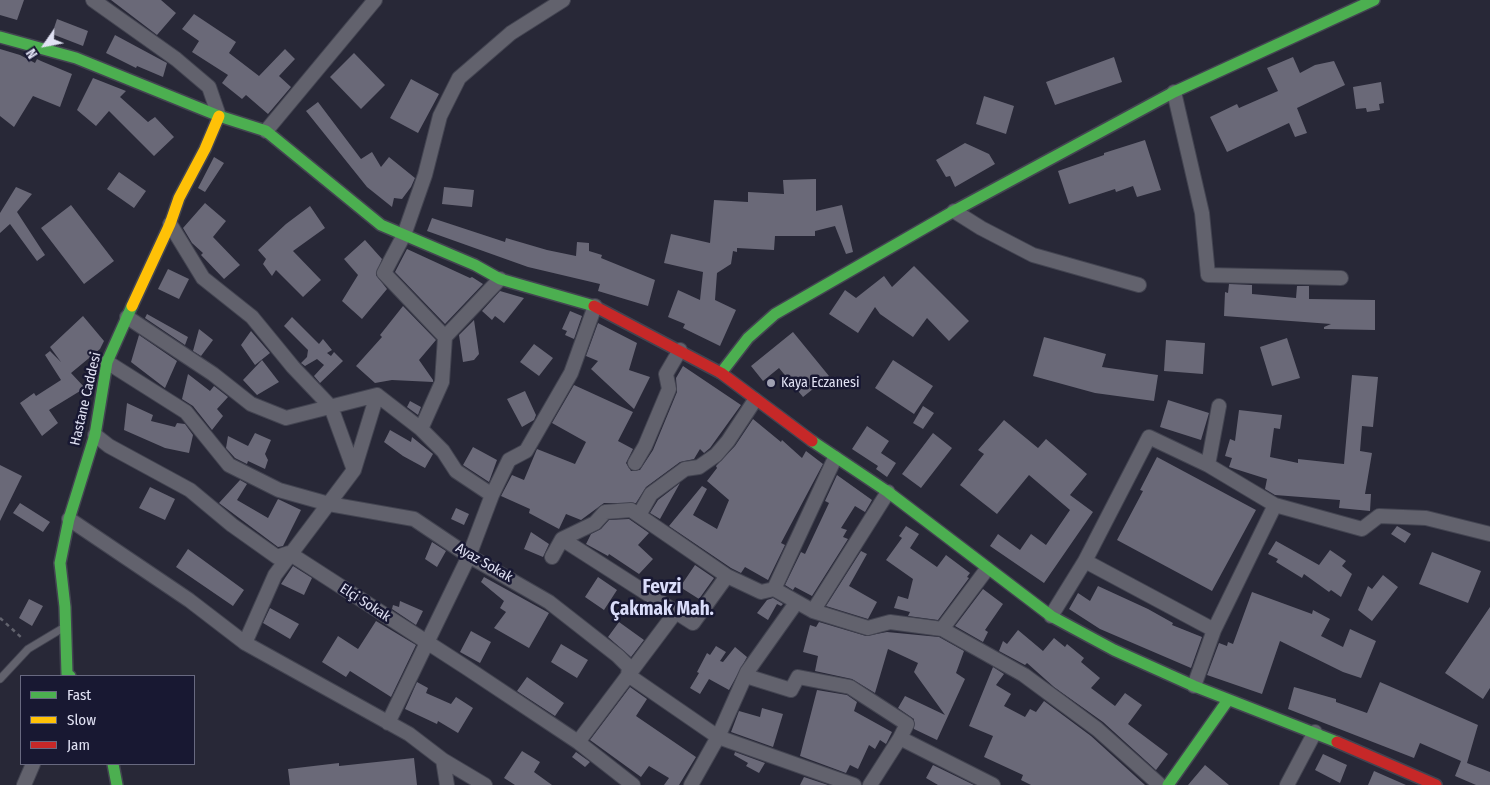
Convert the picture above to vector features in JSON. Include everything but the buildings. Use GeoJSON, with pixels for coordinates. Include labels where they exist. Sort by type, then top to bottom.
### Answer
{"type":"FeatureCollection","features":[{"type":"Feature","properties":{"kind":"street"},"geometry":{"type":"LineString","coordinates":[[93,0],[176,59],[209,88],[218,116]]}},
{"type":"Feature","properties":{"kind":"street"},"geometry":{"type":"LineString","coordinates":[[266,131],[375,0]]}},
{"type":"Feature","properties":{"kind":"street"},"geometry":{"type":"LineString","coordinates":[[445,337],[384,273],[404,235],[425,175],[440,116],[459,78],[511,34],[563,0]]}},
{"type":"Feature","properties":{"kind":"street"},"geometry":{"type":"LineString","coordinates":[[721,372],[748,338],[775,314],[954,211],[1174,92],[1374,0]]}},
{"type":"Feature","properties":{"kind":"street"},"geometry":{"type":"LineString","coordinates":[[0,37],[76,58],[218,116],[266,131],[381,225],[500,278],[595,306],[721,372],[755,400],[835,458],[888,492],[987,569],[1052,616],[1114,650],[1194,686],[1315,732],[1436,785]]}},
{"type":"Feature","properties":{"kind":"street"},"geometry":{"type":"LineString","coordinates":[[1174,92],[1202,213],[1208,275],[1341,278]]}},
{"type":"Feature","properties":{"kind":"street","name":"Hastane Caddesi"},"geometry":{"type":"LineString","coordinates":[[68,675],[60,563],[69,519],[94,435],[107,362],[180,198],[205,149],[218,116]]}},
{"type":"Feature","properties":{"kind":"street"},"geometry":{"type":"LineString","coordinates":[[954,211],[981,228],[1033,255],[1139,285]]}},
{"type":"Feature","properties":{"kind":"street"},"geometry":{"type":"LineString","coordinates":[[170,224],[203,278],[252,317],[293,367],[331,407],[354,470]]}},
{"type":"Feature","properties":{"kind":"street"},"geometry":{"type":"LineString","coordinates":[[421,429],[442,382],[445,337],[500,278]]}},
{"type":"Feature","properties":{"kind":"street"},"geometry":{"type":"LineString","coordinates":[[388,723],[469,556],[492,495],[509,460],[526,451],[571,373],[595,306]]}},
{"type":"Feature","properties":{"kind":"street"},"geometry":{"type":"LineString","coordinates":[[127,317],[213,374],[251,404],[286,418],[377,395]]}},
{"type":"Feature","properties":{"kind":"street"},"geometry":{"type":"LineString","coordinates":[[635,463],[645,446],[669,389],[666,374],[680,350]]}},
{"type":"Feature","properties":{"kind":"street","name":"Ayaz Sokak"},"geometry":{"type":"LineString","coordinates":[[107,362],[186,412],[228,465],[278,490],[329,504],[414,520],[469,556],[549,602],[618,656],[629,667],[628,675],[718,736],[854,785]]}},
{"type":"Feature","properties":{"kind":"street"},"geometry":{"type":"LineString","coordinates":[[377,395],[421,429],[443,451],[456,470],[492,495]]}},
{"type":"Feature","properties":{"kind":"street"},"geometry":{"type":"LineString","coordinates":[[244,643],[275,575],[289,553],[354,470],[377,395]]}},
{"type":"Feature","properties":{"kind":"street"},"geometry":{"type":"LineString","coordinates":[[638,515],[651,494],[685,469],[699,467],[716,455],[728,441],[755,400]]}},
{"type":"Feature","properties":{"kind":"street"},"geometry":{"type":"LineString","coordinates":[[1208,465],[1219,406]]}},
{"type":"Feature","properties":{"kind":"street","name":"Elçi Sokak"},"geometry":{"type":"LineString","coordinates":[[94,435],[110,446],[190,490],[232,525],[277,557],[289,553],[578,742],[633,785]]}},
{"type":"Feature","properties":{"kind":"street"},"geometry":{"type":"LineString","coordinates":[[1052,616],[1085,562],[1149,437],[1208,465],[1275,505],[1362,529],[1379,516],[1389,516],[1426,518],[1490,534]]}},
{"type":"Feature","properties":{"kind":"street"},"geometry":{"type":"LineString","coordinates":[[774,589],[835,458]]}},
{"type":"Feature","properties":{"kind":"street"},"geometry":{"type":"LineString","coordinates":[[813,611],[888,492]]}},
{"type":"Feature","properties":{"kind":"street"},"geometry":{"type":"LineString","coordinates":[[1194,686],[1214,630],[1275,505]]}},
{"type":"Feature","properties":{"kind":"street"},"geometry":{"type":"LineString","coordinates":[[552,557],[562,539],[595,523],[605,512],[631,510],[727,576],[761,592],[774,589],[813,611],[868,628],[890,622],[942,629],[1024,675],[1097,729],[1160,785]]}},
{"type":"Feature","properties":{"kind":"street"},"geometry":{"type":"LineString","coordinates":[[69,519],[189,600],[244,643],[408,734],[443,760],[485,785]]}},
{"type":"Feature","properties":{"kind":"street"},"geometry":{"type":"LineString","coordinates":[[562,539],[675,613],[693,622],[727,576]]}},
{"type":"Feature","properties":{"kind":"street"},"geometry":{"type":"LineString","coordinates":[[1085,562],[1214,630]]}},
{"type":"Feature","properties":{"kind":"street"},"geometry":{"type":"LineString","coordinates":[[942,629],[987,569]]}},
{"type":"Feature","properties":{"kind":"street"},"geometry":{"type":"LineString","coordinates":[[691,785],[718,736],[746,676],[796,603]]}},
{"type":"Feature","properties":{"kind":"street"},"geometry":{"type":"LineString","coordinates":[[578,742],[675,613]]}},
{"type":"Feature","properties":{"kind":"street"},"geometry":{"type":"LineString","coordinates":[[746,676],[791,690],[798,677],[850,686],[907,724],[870,785]]}},
{"type":"Feature","properties":{"kind":"street"},"geometry":{"type":"LineString","coordinates":[[1168,785],[1228,700]]}},
{"type":"Feature","properties":{"kind":"street"},"geometry":{"type":"LineString","coordinates":[[1286,785],[1315,732]]}},
{"type":"Feature","properties":{"kind":"street"},"geometry":{"type":"LineString","coordinates":[[900,738],[993,785]]}},
{"type":"Feature","properties":{"kind":"street"},"geometry":{"type":"LineString","coordinates":[[443,760],[447,785]]}},
{"type":"Feature","properties":{"kind":"street"},"geometry":{"type":"LineString","coordinates":[[24,785],[33,765]]}},
{"type":"Feature","properties":{"kind":"street"},"geometry":{"type":"LineString","coordinates":[[113,765],[117,785]]}},
{"type":"Feature","properties":{"kind":"lane"},"geometry":{"type":"LineString","coordinates":[[0,679],[32,647],[66,626]]}},
{"type":"Feature","properties":{"kind":"path"},"geometry":{"type":"LineString","coordinates":[[0,618],[32,647]]}},
{"type":"Feature","properties":{"kind":"traffic: fast"},"geometry":{"type":"LineString","coordinates":[[721,373],[748,338],[775,314],[954,211],[1174,92],[1374,0]]}},
{"type":"Feature","properties":{"kind":"traffic: fast"},"geometry":{"type":"LineString","coordinates":[[0,37],[76,58],[219,116],[266,131],[381,225],[475,265],[500,279],[594,306]]}},
{"type":"Feature","properties":{"kind":"traffic: fast"},"geometry":{"type":"LineString","coordinates":[[68,675],[65,607],[60,563],[69,519],[95,435],[107,362],[132,306]]}},
{"type":"Feature","properties":{"kind":"traffic: fast"},"geometry":{"type":"LineString","coordinates":[[812,441],[888,492],[1051,616],[1114,650],[1194,686],[1337,742]]}},
{"type":"Feature","properties":{"kind":"traffic: fast"},"geometry":{"type":"LineString","coordinates":[[1168,785],[1228,700]]}},
{"type":"Feature","properties":{"kind":"traffic: fast"},"geometry":{"type":"LineString","coordinates":[[113,765],[117,785]]}},
{"type":"Feature","properties":{"kind":"traffic: slow"},"geometry":{"type":"LineString","coordinates":[[132,306],[170,224],[179,198],[205,149],[219,116]]}},
{"type":"Feature","properties":{"kind":"traffic: jam"},"geometry":{"type":"LineString","coordinates":[[594,306],[721,373],[812,441]]}},
{"type":"Feature","properties":{"kind":"traffic: jam"},"geometry":{"type":"LineString","coordinates":[[1337,742],[1436,785]]}},
{"type":"Feature","properties":{"kind":"place","name":"Kaya Eczanesi"},"geometry":{"type":"Point","coordinates":[771,383]}},
{"type":"Feature","properties":{"kind":"district","name":"Fevzi Çakmak Mah."},"geometry":{"type":"Point","coordinates":[662,599]}}]}
